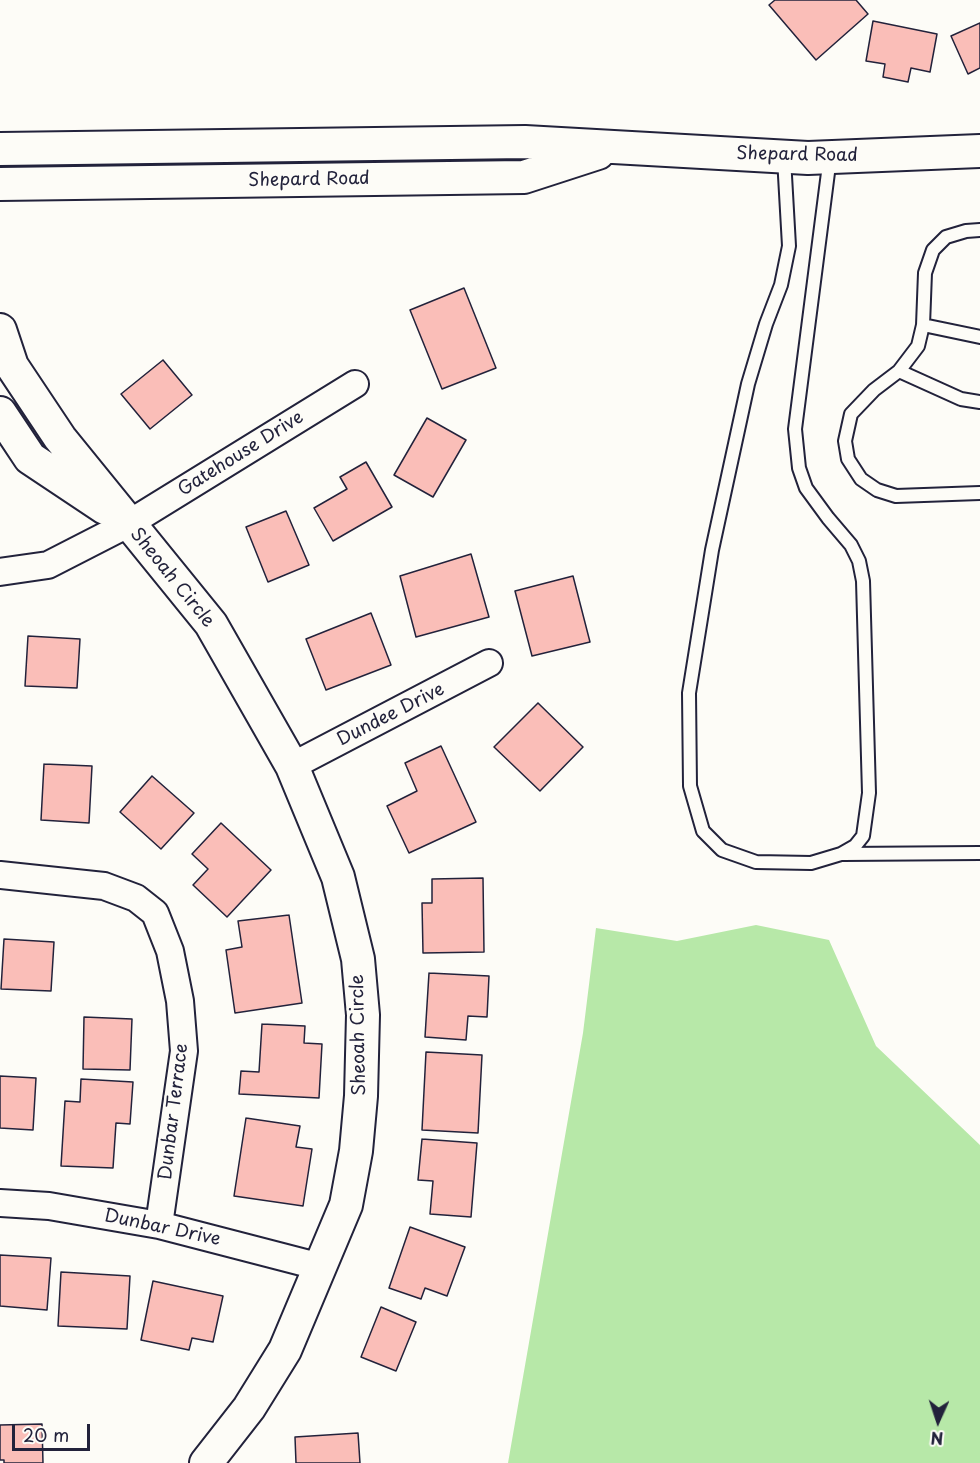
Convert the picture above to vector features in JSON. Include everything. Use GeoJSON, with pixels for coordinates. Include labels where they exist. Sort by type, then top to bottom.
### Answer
{"type":"FeatureCollection","features":[{"type":"Feature","properties":{"kind":"street","name":"Shepard Road"},"geometry":{"type":"LineString","coordinates":[[0,149],[525,142],[784,157],[980,151]]}},
{"type":"Feature","properties":{"kind":"street","name":"Shepard Road"},"geometry":{"type":"LineString","coordinates":[[0,184],[524,177],[614,148]]}},
{"type":"Feature","properties":{"kind":"street","name":"Sheoah Circle"},"geometry":{"type":"LineString","coordinates":[[0,330],[12,366],[60,438],[211,624],[292,766],[338,877],[358,959],[363,1015],[361,1096],[356,1151],[346,1205],[285,1350],[249,1408],[206,1463]]}},
{"type":"Feature","properties":{"kind":"street","name":"Gatehouse Drive"},"geometry":{"type":"LineString","coordinates":[[0,572],[48,565],[128,524],[355,384]]}},
{"type":"Feature","properties":{"kind":"street","name":"Sheoah Circle"},"geometry":{"type":"LineString","coordinates":[[0,413],[30,458],[128,524]]}},
{"type":"Feature","properties":{"kind":"street","name":"Dundee Drive"},"geometry":{"type":"LineString","coordinates":[[292,766],[489,663]]}},
{"type":"Feature","properties":{"kind":"street","name":"Dunbar Terrace"},"geometry":{"type":"LineString","coordinates":[[0,875],[104,886],[136,898],[155,913],[170,951],[180,1001],[184,1051],[159,1225]]}},
{"type":"Feature","properties":{"kind":"street","name":"Dunbar Drive"},"geometry":{"type":"LineString","coordinates":[[0,1203],[49,1206],[159,1225],[321,1267]]}},
{"type":"Feature","properties":{"kind":"lane"},"geometry":{"type":"LineString","coordinates":[[784,157],[789,246],[781,285],[766,324],[748,384],[712,550],[689,693],[690,786],[703,831],[722,850],[756,862],[811,863],[841,854],[855,846],[863,836],[869,793],[863,581],[859,561],[851,545],[828,519],[806,488],[799,468],[795,429],[831,157]]}},
{"type":"Feature","properties":{"kind":"lane"},"geometry":{"type":"LineString","coordinates":[[980,230],[966,231],[946,237],[933,250],[925,273],[923,325],[918,346],[899,371],[874,390],[851,414],[845,441],[848,459],[861,479],[877,490],[896,496],[980,493]]}},
{"type":"Feature","properties":{"kind":"lane"},"geometry":{"type":"LineString","coordinates":[[923,325],[980,337]]}},
{"type":"Feature","properties":{"kind":"lane"},"geometry":{"type":"LineString","coordinates":[[899,371],[961,399],[980,402]]}},
{"type":"Feature","properties":{"kind":"lane"},"geometry":{"type":"LineString","coordinates":[[841,854],[980,853]]}},
{"type":"Feature","properties":{"kind":"green space"},"geometry":{"type":"Polygon","coordinates":[[[756,925],[829,940],[876,1046],[980,1145],[980,1463],[508,1463],[583,1033],[596,928],[677,941],[756,925]]]}},
{"type":"Feature","properties":{"kind":"building"},"geometry":{"type":"Polygon","coordinates":[[[775,0],[856,0],[868,14],[816,60],[769,5],[775,0]]]}},
{"type":"Feature","properties":{"kind":"building"},"geometry":{"type":"Polygon","coordinates":[[[873,21],[937,34],[930,72],[911,68],[908,82],[883,77],[885,64],[866,61],[873,21]]]}},
{"type":"Feature","properties":{"kind":"building"},"geometry":{"type":"Polygon","coordinates":[[[980,23],[980,68],[968,74],[951,36],[980,23]]]}},
{"type":"Feature","properties":{"kind":"building"},"geometry":{"type":"Polygon","coordinates":[[[464,288],[496,368],[442,389],[410,310],[464,288]]]}},
{"type":"Feature","properties":{"kind":"building"},"geometry":{"type":"Polygon","coordinates":[[[163,360],[192,395],[150,429],[121,394],[163,360]]]}},
{"type":"Feature","properties":{"kind":"building"},"geometry":{"type":"Polygon","coordinates":[[[427,418],[466,440],[433,497],[394,475],[427,418]]]}},
{"type":"Feature","properties":{"kind":"building"},"geometry":{"type":"Polygon","coordinates":[[[366,462],[392,507],[333,541],[314,508],[347,489],[340,477],[366,462]]]}},
{"type":"Feature","properties":{"kind":"building"},"geometry":{"type":"Polygon","coordinates":[[[286,511],[309,565],[268,582],[246,527],[286,511]]]}},
{"type":"Feature","properties":{"kind":"building"},"geometry":{"type":"Polygon","coordinates":[[[471,554],[489,617],[416,637],[400,576],[471,554]]]}},
{"type":"Feature","properties":{"kind":"building"},"geometry":{"type":"Polygon","coordinates":[[[573,576],[590,642],[532,656],[515,591],[573,576]]]}},
{"type":"Feature","properties":{"kind":"building"},"geometry":{"type":"Polygon","coordinates":[[[371,613],[391,665],[326,690],[306,639],[371,613]]]}},
{"type":"Feature","properties":{"kind":"building"},"geometry":{"type":"Polygon","coordinates":[[[28,636],[80,639],[77,688],[25,686],[28,636]]]}},
{"type":"Feature","properties":{"kind":"building"},"geometry":{"type":"Polygon","coordinates":[[[538,703],[583,747],[540,791],[494,747],[538,703]]]}},
{"type":"Feature","properties":{"kind":"building"},"geometry":{"type":"Polygon","coordinates":[[[441,746],[476,822],[409,853],[387,806],[417,791],[405,763],[441,746]]]}},
{"type":"Feature","properties":{"kind":"building"},"geometry":{"type":"Polygon","coordinates":[[[44,764],[92,766],[89,823],[41,820],[44,764]]]}},
{"type":"Feature","properties":{"kind":"building"},"geometry":{"type":"Polygon","coordinates":[[[152,776],[194,813],[161,849],[120,812],[152,776]]]}},
{"type":"Feature","properties":{"kind":"building"},"geometry":{"type":"Polygon","coordinates":[[[221,823],[271,870],[227,917],[193,885],[208,869],[192,854],[221,823]]]}},
{"type":"Feature","properties":{"kind":"building"},"geometry":{"type":"Polygon","coordinates":[[[483,878],[484,952],[423,953],[422,903],[432,903],[432,879],[483,878]]]}},
{"type":"Feature","properties":{"kind":"building"},"geometry":{"type":"Polygon","coordinates":[[[289,915],[302,1003],[235,1013],[226,950],[242,947],[238,921],[289,915]]]}},
{"type":"Feature","properties":{"kind":"building"},"geometry":{"type":"Polygon","coordinates":[[[4,939],[54,942],[51,991],[1,989],[4,939]]]}},
{"type":"Feature","properties":{"kind":"building"},"geometry":{"type":"Polygon","coordinates":[[[429,973],[489,976],[487,1017],[468,1016],[466,1040],[425,1037],[429,973]]]}},
{"type":"Feature","properties":{"kind":"building"},"geometry":{"type":"Polygon","coordinates":[[[84,1017],[132,1019],[130,1070],[83,1069],[84,1017]]]}},
{"type":"Feature","properties":{"kind":"building"},"geometry":{"type":"Polygon","coordinates":[[[262,1024],[305,1026],[304,1043],[322,1044],[319,1098],[239,1094],[241,1071],[259,1072],[262,1024]]]}},
{"type":"Feature","properties":{"kind":"building"},"geometry":{"type":"Polygon","coordinates":[[[426,1052],[482,1055],[478,1133],[422,1130],[426,1052]]]}},
{"type":"Feature","properties":{"kind":"building"},"geometry":{"type":"Polygon","coordinates":[[[0,1076],[36,1078],[33,1130],[0,1128],[0,1076]]]}},
{"type":"Feature","properties":{"kind":"building"},"geometry":{"type":"Polygon","coordinates":[[[81,1079],[133,1082],[130,1124],[116,1123],[113,1168],[61,1166],[65,1101],[80,1102],[81,1079]]]}},
{"type":"Feature","properties":{"kind":"building"},"geometry":{"type":"Polygon","coordinates":[[[246,1118],[300,1126],[296,1147],[312,1149],[303,1206],[234,1196],[246,1118]]]}},
{"type":"Feature","properties":{"kind":"building"},"geometry":{"type":"Polygon","coordinates":[[[422,1139],[477,1143],[471,1217],[430,1214],[433,1181],[418,1180],[422,1139]]]}},
{"type":"Feature","properties":{"kind":"building"},"geometry":{"type":"Polygon","coordinates":[[[410,1227],[465,1247],[447,1296],[425,1288],[421,1299],[389,1288],[410,1227]]]}},
{"type":"Feature","properties":{"kind":"building"},"geometry":{"type":"Polygon","coordinates":[[[0,1255],[51,1258],[47,1310],[0,1306],[0,1255]]]}},
{"type":"Feature","properties":{"kind":"building"},"geometry":{"type":"Polygon","coordinates":[[[61,1272],[130,1276],[127,1329],[58,1326],[61,1272]]]}},
{"type":"Feature","properties":{"kind":"building"},"geometry":{"type":"Polygon","coordinates":[[[153,1281],[223,1296],[213,1342],[192,1338],[189,1350],[141,1340],[153,1281]]]}},
{"type":"Feature","properties":{"kind":"building"},"geometry":{"type":"Polygon","coordinates":[[[381,1307],[416,1322],[396,1371],[361,1357],[381,1307]]]}},
{"type":"Feature","properties":{"kind":"building"},"geometry":{"type":"Polygon","coordinates":[[[42,1424],[43,1463],[4,1463],[4,1460],[0,1460],[0,1425],[42,1424]]]}},
{"type":"Feature","properties":{"kind":"building"},"geometry":{"type":"Polygon","coordinates":[[[358,1433],[360,1463],[296,1463],[295,1437],[358,1433]]]}}]}
